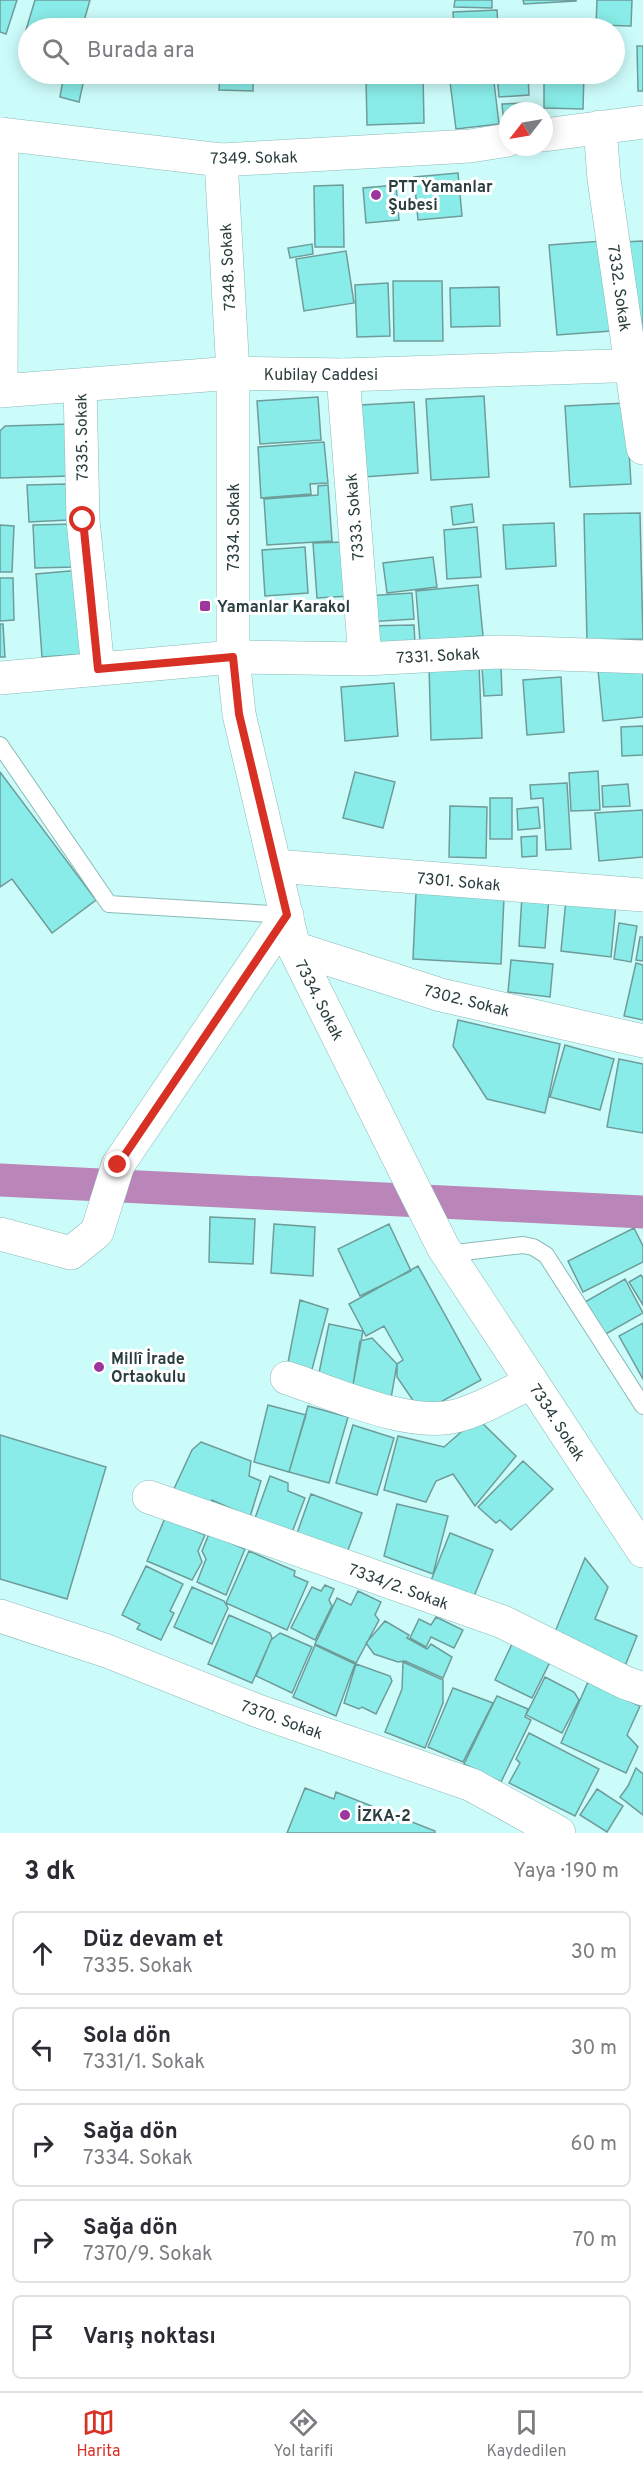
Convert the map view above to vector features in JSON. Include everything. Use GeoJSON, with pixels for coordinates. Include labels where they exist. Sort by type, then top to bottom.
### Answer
{"type":"FeatureCollection","features":[{"type":"Feature","properties":{"kind":"street"},"geometry":{"type":"LineString","coordinates":[[553,134],[643,122]]}},
{"type":"Feature","properties":{"kind":"street","name":"7332. Sokak"},"geometry":{"type":"LineString","coordinates":[[600,127],[604,179],[637,365],[643,448]]}},
{"type":"Feature","properties":{"kind":"street"},"geometry":{"type":"LineString","coordinates":[[0,391],[1,134]]}},
{"type":"Feature","properties":{"kind":"street","name":"7349. Sokak"},"geometry":{"type":"LineString","coordinates":[[1,134],[221,160],[470,146],[499,141]]}},
{"type":"Feature","properties":{"kind":"street","name":"7348. Sokak"},"geometry":{"type":"LineString","coordinates":[[221,160],[233,373]]}},
{"type":"Feature","properties":{"kind":"street","name":"Kubilay Caddesi"},"geometry":{"type":"LineString","coordinates":[[0,391],[233,373],[344,375],[637,365]]}},
{"type":"Feature","properties":{"kind":"street","name":"7334. Sokak"},"geometry":{"type":"LineString","coordinates":[[233,373],[233,657],[239,714],[294,948],[445,1251],[643,1551]]}},
{"type":"Feature","properties":{"kind":"street","name":"7333. Sokak"},"geometry":{"type":"LineString","coordinates":[[344,375],[365,659]]}},
{"type":"Feature","properties":{"kind":"street","name":"7335. Sokak"},"geometry":{"type":"LineString","coordinates":[[80,385],[83,520],[98,669]]}},
{"type":"Feature","properties":{"kind":"street","name":"7331. Sokak"},"geometry":{"type":"LineString","coordinates":[[0,678],[233,657],[365,659],[498,652],[643,657]]}},
{"type":"Feature","properties":{"kind":"street","name":"7301. Sokak"},"geometry":{"type":"LineString","coordinates":[[275,866],[643,896]]}},
{"type":"Feature","properties":{"kind":"street"},"geometry":{"type":"LineString","coordinates":[[0,1234],[71,1253],[97,1232],[118,1165],[287,915]]}},
{"type":"Feature","properties":{"kind":"street","name":"7302. Sokak"},"geometry":{"type":"LineString","coordinates":[[294,948],[441,995],[643,1041]]}},
{"type":"Feature","properties":{"kind":"street"},"geometry":{"type":"LineString","coordinates":[[287,1378],[404,1417],[434,1420],[458,1416],[532,1382]]}},
{"type":"Feature","properties":{"kind":"street","name":"7334/2. Sokak"},"geometry":{"type":"LineString","coordinates":[[150,1497],[503,1622],[626,1683],[643,1689]]}},
{"type":"Feature","properties":{"kind":"street","name":"7370. Sokak"},"geometry":{"type":"LineString","coordinates":[[0,1616],[107,1651],[258,1711],[472,1785],[559,1833]]}},
{"type":"Feature","properties":{"kind":"lane"},"geometry":{"type":"LineString","coordinates":[[0,745],[109,904],[287,915]]}},
{"type":"Feature","properties":{"kind":"lane"},"geometry":{"type":"LineString","coordinates":[[445,1251],[523,1245],[533,1247],[546,1255],[643,1406]]}},
{"type":"Feature","properties":{"kind":"building"},"geometry":{"type":"Polygon","coordinates":[[[0,0],[17,0],[6,34],[0,32],[0,0]]]}},
{"type":"Feature","properties":{"kind":"building"},"geometry":{"type":"Polygon","coordinates":[[[35,0],[90,0],[85,18],[30,18],[35,0]]]}},
{"type":"Feature","properties":{"kind":"building"},"geometry":{"type":"Polygon","coordinates":[[[455,0],[492,0],[492,8],[454,7],[455,0]]]}},
{"type":"Feature","properties":{"kind":"building"},"geometry":{"type":"Polygon","coordinates":[[[523,0],[576,0],[576,1],[524,4],[523,0]]]}},
{"type":"Feature","properties":{"kind":"building"},"geometry":{"type":"Polygon","coordinates":[[[597,0],[632,0],[631,26],[625,26],[625,18],[596,18],[597,0]]]}},
{"type":"Feature","properties":{"kind":"building"},"geometry":{"type":"Polygon","coordinates":[[[497,10],[497,18],[453,18],[453,12],[497,10]]]}},
{"type":"Feature","properties":{"kind":"building"},"geometry":{"type":"Polygon","coordinates":[[[637,46],[643,46],[643,91],[638,91],[637,46]]]}},
{"type":"Feature","properties":{"kind":"building"},"geometry":{"type":"Polygon","coordinates":[[[62,84],[83,84],[79,102],[60,97],[62,84]]]}},
{"type":"Feature","properties":{"kind":"building"},"geometry":{"type":"Polygon","coordinates":[[[219,84],[253,84],[253,91],[219,90],[219,84]]]}},
{"type":"Feature","properties":{"kind":"building"},"geometry":{"type":"Polygon","coordinates":[[[366,84],[423,84],[424,123],[367,125],[366,84]]]}},
{"type":"Feature","properties":{"kind":"building"},"geometry":{"type":"Polygon","coordinates":[[[450,84],[494,84],[499,124],[456,129],[450,84]]]}},
{"type":"Feature","properties":{"kind":"building"},"geometry":{"type":"Polygon","coordinates":[[[498,84],[528,84],[529,95],[499,97],[498,84]]]}},
{"type":"Feature","properties":{"kind":"building"},"geometry":{"type":"Polygon","coordinates":[[[544,84],[584,84],[583,109],[553,108],[553,102],[544,102],[544,84]]]}},
{"type":"Feature","properties":{"kind":"building"},"geometry":{"type":"Polygon","coordinates":[[[458,173],[462,216],[418,220],[414,177],[458,173]]]}},
{"type":"Feature","properties":{"kind":"building"},"geometry":{"type":"Polygon","coordinates":[[[343,185],[344,247],[315,247],[314,186],[343,185]]]}},
{"type":"Feature","properties":{"kind":"building"},"geometry":{"type":"Polygon","coordinates":[[[396,185],[399,220],[366,223],[363,188],[396,185]]]}},
{"type":"Feature","properties":{"kind":"building"},"geometry":{"type":"Polygon","coordinates":[[[603,241],[611,331],[557,335],[549,245],[603,241]]]}},
{"type":"Feature","properties":{"kind":"building"},"geometry":{"type":"Polygon","coordinates":[[[643,241],[643,343],[623,242],[643,241]]]}},
{"type":"Feature","properties":{"kind":"building"},"geometry":{"type":"Polygon","coordinates":[[[312,244],[313,254],[290,258],[288,248],[312,244]]]}},
{"type":"Feature","properties":{"kind":"building"},"geometry":{"type":"Polygon","coordinates":[[[346,251],[354,303],[304,311],[296,259],[346,251]]]}},
{"type":"Feature","properties":{"kind":"building"},"geometry":{"type":"Polygon","coordinates":[[[393,281],[442,281],[443,341],[394,341],[393,281]]]}},
{"type":"Feature","properties":{"kind":"building"},"geometry":{"type":"Polygon","coordinates":[[[388,283],[390,336],[357,337],[355,285],[388,283]]]}},
{"type":"Feature","properties":{"kind":"building"},"geometry":{"type":"Polygon","coordinates":[[[499,287],[500,326],[451,327],[450,288],[499,287]]]}},
{"type":"Feature","properties":{"kind":"building"},"geometry":{"type":"Polygon","coordinates":[[[484,396],[489,477],[431,480],[426,399],[484,396]]]}},
{"type":"Feature","properties":{"kind":"building"},"geometry":{"type":"Polygon","coordinates":[[[318,397],[321,440],[260,444],[257,401],[318,397]]]}},
{"type":"Feature","properties":{"kind":"building"},"geometry":{"type":"Polygon","coordinates":[[[414,402],[418,473],[364,477],[360,405],[414,402]]]}},
{"type":"Feature","properties":{"kind":"building"},"geometry":{"type":"Polygon","coordinates":[[[626,403],[631,484],[570,487],[565,406],[626,403]]]}},
{"type":"Feature","properties":{"kind":"building"},"geometry":{"type":"Polygon","coordinates":[[[70,424],[71,476],[0,478],[0,431],[5,426],[70,424]]]}},
{"type":"Feature","properties":{"kind":"building"},"geometry":{"type":"Polygon","coordinates":[[[324,442],[328,483],[310,484],[311,494],[261,498],[258,447],[324,442]]]}},
{"type":"Feature","properties":{"kind":"building"},"geometry":{"type":"Polygon","coordinates":[[[67,484],[68,520],[29,522],[27,485],[67,484]]]}},
{"type":"Feature","properties":{"kind":"building"},"geometry":{"type":"Polygon","coordinates":[[[328,485],[332,541],[267,545],[264,499],[318,495],[318,486],[328,485]]]}},
{"type":"Feature","properties":{"kind":"building"},"geometry":{"type":"Polygon","coordinates":[[[472,504],[474,522],[453,525],[451,507],[472,504]]]}},
{"type":"Feature","properties":{"kind":"building"},"geometry":{"type":"Polygon","coordinates":[[[640,513],[643,639],[587,640],[584,514],[640,513]]]}},
{"type":"Feature","properties":{"kind":"building"},"geometry":{"type":"Polygon","coordinates":[[[554,523],[556,566],[506,569],[503,525],[554,523]]]}},
{"type":"Feature","properties":{"kind":"building"},"geometry":{"type":"Polygon","coordinates":[[[74,524],[75,567],[35,568],[33,525],[74,524]]]}},
{"type":"Feature","properties":{"kind":"building"},"geometry":{"type":"Polygon","coordinates":[[[0,525],[14,526],[12,572],[0,572],[0,525]]]}},
{"type":"Feature","properties":{"kind":"building"},"geometry":{"type":"Polygon","coordinates":[[[477,527],[481,577],[447,579],[444,530],[477,527]]]}},
{"type":"Feature","properties":{"kind":"building"},"geometry":{"type":"Polygon","coordinates":[[[346,542],[350,596],[317,598],[313,543],[346,542]]]}},
{"type":"Feature","properties":{"kind":"building"},"geometry":{"type":"Polygon","coordinates":[[[305,547],[308,593],[265,596],[262,550],[305,547]]]}},
{"type":"Feature","properties":{"kind":"building"},"geometry":{"type":"Polygon","coordinates":[[[433,557],[437,587],[387,593],[383,563],[433,557]]]}},
{"type":"Feature","properties":{"kind":"building"},"geometry":{"type":"Polygon","coordinates":[[[81,570],[88,654],[42,657],[36,574],[81,570]]]}},
{"type":"Feature","properties":{"kind":"building"},"geometry":{"type":"Polygon","coordinates":[[[0,578],[13,578],[14,620],[0,621],[0,578]]]}},
{"type":"Feature","properties":{"kind":"building"},"geometry":{"type":"Polygon","coordinates":[[[478,585],[483,636],[420,641],[416,591],[478,585]]]}},
{"type":"Feature","properties":{"kind":"building"},"geometry":{"type":"Polygon","coordinates":[[[412,593],[414,619],[366,622],[365,596],[412,593]]]}},
{"type":"Feature","properties":{"kind":"building"},"geometry":{"type":"Polygon","coordinates":[[[0,624],[3,624],[5,657],[0,657],[0,624]]]}},
{"type":"Feature","properties":{"kind":"building"},"geometry":{"type":"Polygon","coordinates":[[[414,625],[415,644],[367,646],[366,626],[414,625]]]}},
{"type":"Feature","properties":{"kind":"building"},"geometry":{"type":"Polygon","coordinates":[[[479,664],[482,738],[431,740],[429,665],[479,664]]]}},
{"type":"Feature","properties":{"kind":"building"},"geometry":{"type":"Polygon","coordinates":[[[501,666],[502,695],[484,696],[482,667],[501,666]]]}},
{"type":"Feature","properties":{"kind":"building"},"geometry":{"type":"Polygon","coordinates":[[[643,666],[643,717],[603,721],[598,670],[643,666]]]}},
{"type":"Feature","properties":{"kind":"building"},"geometry":{"type":"Polygon","coordinates":[[[561,677],[564,732],[527,735],[523,680],[561,677]]]}},
{"type":"Feature","properties":{"kind":"building"},"geometry":{"type":"Polygon","coordinates":[[[394,683],[398,736],[345,741],[341,687],[394,683]]]}},
{"type":"Feature","properties":{"kind":"building"},"geometry":{"type":"Polygon","coordinates":[[[643,726],[643,755],[622,756],[621,727],[643,726]]]}},
{"type":"Feature","properties":{"kind":"building"},"geometry":{"type":"Polygon","coordinates":[[[598,771],[600,810],[571,811],[569,773],[598,771]]]}},
{"type":"Feature","properties":{"kind":"building"},"geometry":{"type":"Polygon","coordinates":[[[0,772],[96,900],[52,933],[12,879],[0,887],[0,772]]]}},
{"type":"Feature","properties":{"kind":"building"},"geometry":{"type":"Polygon","coordinates":[[[355,772],[395,782],[383,828],[343,818],[355,772]]]}},
{"type":"Feature","properties":{"kind":"building"},"geometry":{"type":"Polygon","coordinates":[[[567,783],[571,849],[546,850],[543,798],[531,799],[530,785],[567,783]]]}},
{"type":"Feature","properties":{"kind":"building"},"geometry":{"type":"Polygon","coordinates":[[[628,784],[630,806],[603,807],[602,786],[628,784]]]}},
{"type":"Feature","properties":{"kind":"building"},"geometry":{"type":"Polygon","coordinates":[[[490,798],[512,798],[512,839],[490,839],[490,798]]]}},
{"type":"Feature","properties":{"kind":"building"},"geometry":{"type":"Polygon","coordinates":[[[450,806],[487,807],[486,858],[449,857],[450,806]]]}},
{"type":"Feature","properties":{"kind":"building"},"geometry":{"type":"Polygon","coordinates":[[[538,807],[540,828],[518,830],[517,809],[538,807]]]}},
{"type":"Feature","properties":{"kind":"building"},"geometry":{"type":"Polygon","coordinates":[[[643,810],[643,857],[599,861],[595,813],[643,810]]]}},
{"type":"Feature","properties":{"kind":"building"},"geometry":{"type":"Polygon","coordinates":[[[537,836],[537,856],[522,857],[521,837],[537,836]]]}},
{"type":"Feature","properties":{"kind":"building"},"geometry":{"type":"Polygon","coordinates":[[[416,892],[504,897],[501,964],[413,959],[416,892]]]}},
{"type":"Feature","properties":{"kind":"building"},"geometry":{"type":"Polygon","coordinates":[[[522,895],[549,897],[545,948],[519,946],[522,895]]]}},
{"type":"Feature","properties":{"kind":"building"},"geometry":{"type":"Polygon","coordinates":[[[566,899],[616,904],[611,957],[561,951],[566,899]]]}},
{"type":"Feature","properties":{"kind":"building"},"geometry":{"type":"Polygon","coordinates":[[[619,923],[637,926],[631,962],[614,959],[619,923]]]}},
{"type":"Feature","properties":{"kind":"building"},"geometry":{"type":"Polygon","coordinates":[[[640,937],[643,937],[643,961],[636,960],[640,937]]]}},
{"type":"Feature","properties":{"kind":"building"},"geometry":{"type":"Polygon","coordinates":[[[511,960],[553,964],[550,997],[508,992],[511,960]]]}},
{"type":"Feature","properties":{"kind":"building"},"geometry":{"type":"Polygon","coordinates":[[[636,963],[643,965],[643,1020],[624,1016],[636,963]]]}},
{"type":"Feature","properties":{"kind":"building"},"geometry":{"type":"Polygon","coordinates":[[[458,1020],[560,1044],[545,1113],[487,1099],[453,1046],[458,1020]]]}},
{"type":"Feature","properties":{"kind":"building"},"geometry":{"type":"Polygon","coordinates":[[[565,1045],[614,1059],[600,1110],[550,1097],[565,1045]]]}},
{"type":"Feature","properties":{"kind":"building"},"geometry":{"type":"Polygon","coordinates":[[[619,1059],[643,1064],[643,1133],[607,1127],[619,1059]]]}},
{"type":"Feature","properties":{"kind":"building"},"geometry":{"type":"Polygon","coordinates":[[[210,1217],[255,1219],[253,1264],[209,1262],[210,1217]]]}},
{"type":"Feature","properties":{"kind":"building"},"geometry":{"type":"Polygon","coordinates":[[[274,1224],[315,1227],[313,1276],[271,1273],[274,1224]]]}},
{"type":"Feature","properties":{"kind":"building"},"geometry":{"type":"Polygon","coordinates":[[[389,1224],[411,1271],[360,1296],[338,1249],[389,1224]]]}},
{"type":"Feature","properties":{"kind":"building"},"geometry":{"type":"Polygon","coordinates":[[[634,1228],[643,1246],[643,1262],[583,1292],[568,1261],[634,1228]]]}},
{"type":"Feature","properties":{"kind":"building"},"geometry":{"type":"Polygon","coordinates":[[[418,1266],[481,1380],[424,1411],[423,1415],[397,1377],[397,1364],[403,1360],[384,1326],[366,1336],[349,1304],[418,1266]]]}},
{"type":"Feature","properties":{"kind":"building"},"geometry":{"type":"Polygon","coordinates":[[[641,1275],[643,1278],[643,1305],[629,1282],[641,1275]]]}},
{"type":"Feature","properties":{"kind":"building"},"geometry":{"type":"Polygon","coordinates":[[[625,1279],[643,1313],[604,1335],[585,1302],[625,1279]]]}},
{"type":"Feature","properties":{"kind":"building"},"geometry":{"type":"Polygon","coordinates":[[[300,1300],[328,1309],[310,1377],[286,1373],[300,1300]]]}},
{"type":"Feature","properties":{"kind":"building"},"geometry":{"type":"Polygon","coordinates":[[[643,1323],[643,1379],[619,1336],[643,1323]]]}},
{"type":"Feature","properties":{"kind":"building"},"geometry":{"type":"Polygon","coordinates":[[[329,1324],[363,1331],[353,1385],[318,1378],[329,1324]]]}},
{"type":"Feature","properties":{"kind":"building"},"geometry":{"type":"Polygon","coordinates":[[[372,1338],[397,1364],[390,1404],[353,1385],[360,1341],[372,1338]]]}},
{"type":"Feature","properties":{"kind":"building"},"geometry":{"type":"Polygon","coordinates":[[[268,1405],[306,1415],[289,1472],[254,1462],[268,1405]]]}},
{"type":"Feature","properties":{"kind":"building"},"geometry":{"type":"Polygon","coordinates":[[[308,1406],[348,1417],[329,1483],[289,1472],[308,1406]]]}},
{"type":"Feature","properties":{"kind":"building"},"geometry":{"type":"Polygon","coordinates":[[[477,1418],[516,1456],[475,1506],[453,1474],[436,1481],[426,1502],[384,1490],[398,1436],[444,1447],[477,1418]]]}},
{"type":"Feature","properties":{"kind":"building"},"geometry":{"type":"Polygon","coordinates":[[[353,1425],[394,1438],[377,1495],[336,1483],[353,1425]]]}},
{"type":"Feature","properties":{"kind":"building"},"geometry":{"type":"Polygon","coordinates":[[[0,1435],[106,1467],[67,1599],[0,1579],[0,1435]]]}},
{"type":"Feature","properties":{"kind":"building"},"geometry":{"type":"Polygon","coordinates":[[[201,1442],[251,1461],[249,1476],[261,1481],[250,1517],[212,1500],[208,1509],[172,1493],[192,1450],[201,1442]]]}},
{"type":"Feature","properties":{"kind":"building"},"geometry":{"type":"Polygon","coordinates":[[[523,1461],[553,1489],[511,1530],[500,1520],[496,1523],[478,1507],[523,1461]]]}},
{"type":"Feature","properties":{"kind":"building"},"geometry":{"type":"Polygon","coordinates":[[[270,1476],[288,1483],[288,1491],[305,1498],[291,1535],[254,1521],[270,1476]]]}},
{"type":"Feature","properties":{"kind":"building"},"geometry":{"type":"Polygon","coordinates":[[[311,1494],[362,1513],[345,1558],[295,1539],[311,1494]]]}},
{"type":"Feature","properties":{"kind":"building"},"geometry":{"type":"Polygon","coordinates":[[[397,1504],[448,1516],[433,1574],[384,1556],[397,1504]]]}},
{"type":"Feature","properties":{"kind":"building"},"geometry":{"type":"Polygon","coordinates":[[[165,1518],[205,1535],[198,1551],[202,1562],[192,1580],[147,1561],[165,1518]]]}},
{"type":"Feature","properties":{"kind":"building"},"geometry":{"type":"Polygon","coordinates":[[[450,1533],[493,1550],[470,1606],[428,1588],[450,1533]]]}},
{"type":"Feature","properties":{"kind":"building"},"geometry":{"type":"Polygon","coordinates":[[[209,1534],[245,1549],[226,1595],[197,1582],[206,1559],[202,1551],[209,1534]]]}},
{"type":"Feature","properties":{"kind":"building"},"geometry":{"type":"Polygon","coordinates":[[[249,1551],[295,1571],[294,1576],[308,1582],[287,1630],[226,1603],[249,1551]]]}},
{"type":"Feature","properties":{"kind":"building"},"geometry":{"type":"Polygon","coordinates":[[[585,1558],[608,1587],[595,1619],[637,1636],[625,1666],[553,1637],[585,1558]]]}},
{"type":"Feature","properties":{"kind":"building"},"geometry":{"type":"Polygon","coordinates":[[[146,1566],[183,1584],[170,1611],[174,1613],[161,1640],[137,1629],[140,1624],[122,1615],[146,1566]]]}},
{"type":"Feature","properties":{"kind":"building"},"geometry":{"type":"Polygon","coordinates":[[[325,1585],[334,1589],[329,1600],[332,1606],[315,1640],[291,1628],[312,1587],[321,1591],[325,1585]]]}},
{"type":"Feature","properties":{"kind":"building"},"geometry":{"type":"Polygon","coordinates":[[[192,1587],[224,1601],[228,1608],[212,1644],[174,1627],[192,1587]]]}},
{"type":"Feature","properties":{"kind":"building"},"geometry":{"type":"Polygon","coordinates":[[[358,1591],[381,1602],[375,1615],[379,1620],[356,1663],[315,1644],[337,1598],[351,1605],[358,1591]]]}},
{"type":"Feature","properties":{"kind":"building"},"geometry":{"type":"Polygon","coordinates":[[[229,1615],[270,1633],[272,1638],[252,1683],[208,1664],[229,1615]]]}},
{"type":"Feature","properties":{"kind":"building"},"geometry":{"type":"Polygon","coordinates":[[[436,1617],[463,1630],[454,1648],[431,1637],[426,1647],[410,1638],[419,1619],[431,1625],[436,1617]]]}},
{"type":"Feature","properties":{"kind":"building"},"geometry":{"type":"Polygon","coordinates":[[[385,1621],[409,1635],[407,1638],[427,1649],[431,1644],[452,1657],[443,1678],[405,1661],[398,1662],[374,1654],[366,1643],[385,1621]]]}},
{"type":"Feature","properties":{"kind":"building"},"geometry":{"type":"Polygon","coordinates":[[[280,1633],[312,1647],[292,1693],[256,1676],[271,1640],[280,1633]]]}},
{"type":"Feature","properties":{"kind":"building"},"geometry":{"type":"Polygon","coordinates":[[[512,1644],[550,1662],[532,1698],[495,1680],[512,1644]]]}},
{"type":"Feature","properties":{"kind":"building"},"geometry":{"type":"Polygon","coordinates":[[[315,1645],[355,1664],[336,1716],[293,1697],[315,1645]]]}},
{"type":"Feature","properties":{"kind":"building"},"geometry":{"type":"Polygon","coordinates":[[[403,1662],[443,1680],[443,1703],[425,1748],[385,1732],[402,1689],[403,1662]]]}},
{"type":"Feature","properties":{"kind":"building"},"geometry":{"type":"Polygon","coordinates":[[[356,1664],[390,1676],[392,1681],[376,1714],[362,1707],[359,1709],[344,1703],[356,1664]]]}},
{"type":"Feature","properties":{"kind":"building"},"geometry":{"type":"Polygon","coordinates":[[[545,1677],[574,1692],[579,1700],[562,1733],[526,1715],[545,1677]]]}},
{"type":"Feature","properties":{"kind":"building"},"geometry":{"type":"Polygon","coordinates":[[[588,1682],[640,1706],[627,1735],[638,1747],[626,1773],[561,1743],[588,1682]]]}},
{"type":"Feature","properties":{"kind":"building"},"geometry":{"type":"Polygon","coordinates":[[[453,1688],[493,1703],[463,1762],[428,1747],[453,1688]]]}},
{"type":"Feature","properties":{"kind":"building"},"geometry":{"type":"Polygon","coordinates":[[[497,1696],[528,1709],[525,1717],[531,1720],[501,1782],[464,1764],[497,1696]]]}},
{"type":"Feature","properties":{"kind":"building"},"geometry":{"type":"Polygon","coordinates":[[[529,1733],[599,1769],[575,1816],[509,1783],[520,1763],[516,1759],[529,1733]]]}},
{"type":"Feature","properties":{"kind":"building"},"geometry":{"type":"Polygon","coordinates":[[[636,1768],[643,1774],[643,1815],[620,1797],[636,1768]]]}},
{"type":"Feature","properties":{"kind":"building","name":"İZKA-2"},"geometry":{"type":"Polygon","coordinates":[[[305,1788],[334,1799],[336,1792],[435,1831],[435,1833],[287,1833],[305,1788]]]}},
{"type":"Feature","properties":{"kind":"building"},"geometry":{"type":"Polygon","coordinates":[[[597,1789],[623,1806],[607,1832],[580,1815],[597,1789]]]}},
{"type":"Feature","properties":{"kind":"waterway"},"geometry":{"type":"LineString","coordinates":[[0,1180],[643,1212]]}},
{"type":"Feature","properties":{"kind":"place","name":"PTT Yamanlar Şubesi"},"geometry":{"type":"Point","coordinates":[376,195]}},
{"type":"Feature","properties":{"kind":"place","name":"Yamanlar Karakol"},"geometry":{"type":"Point","coordinates":[205,606]}},
{"type":"Feature","properties":{"kind":"place","name":"Millî İrade Ortaokulu"},"geometry":{"type":"Point","coordinates":[99,1367]}},
{"type":"Feature","properties":{"kind":"place","name":"İZKA-2"},"geometry":{"type":"Point","coordinates":[345,1815]}},
{"type":"Feature","properties":{"kind":"route"},"geometry":{"type":"LineString","coordinates":[[83,520],[98,669],[233,657],[239,714],[287,915],[118,1165]]}}]}
